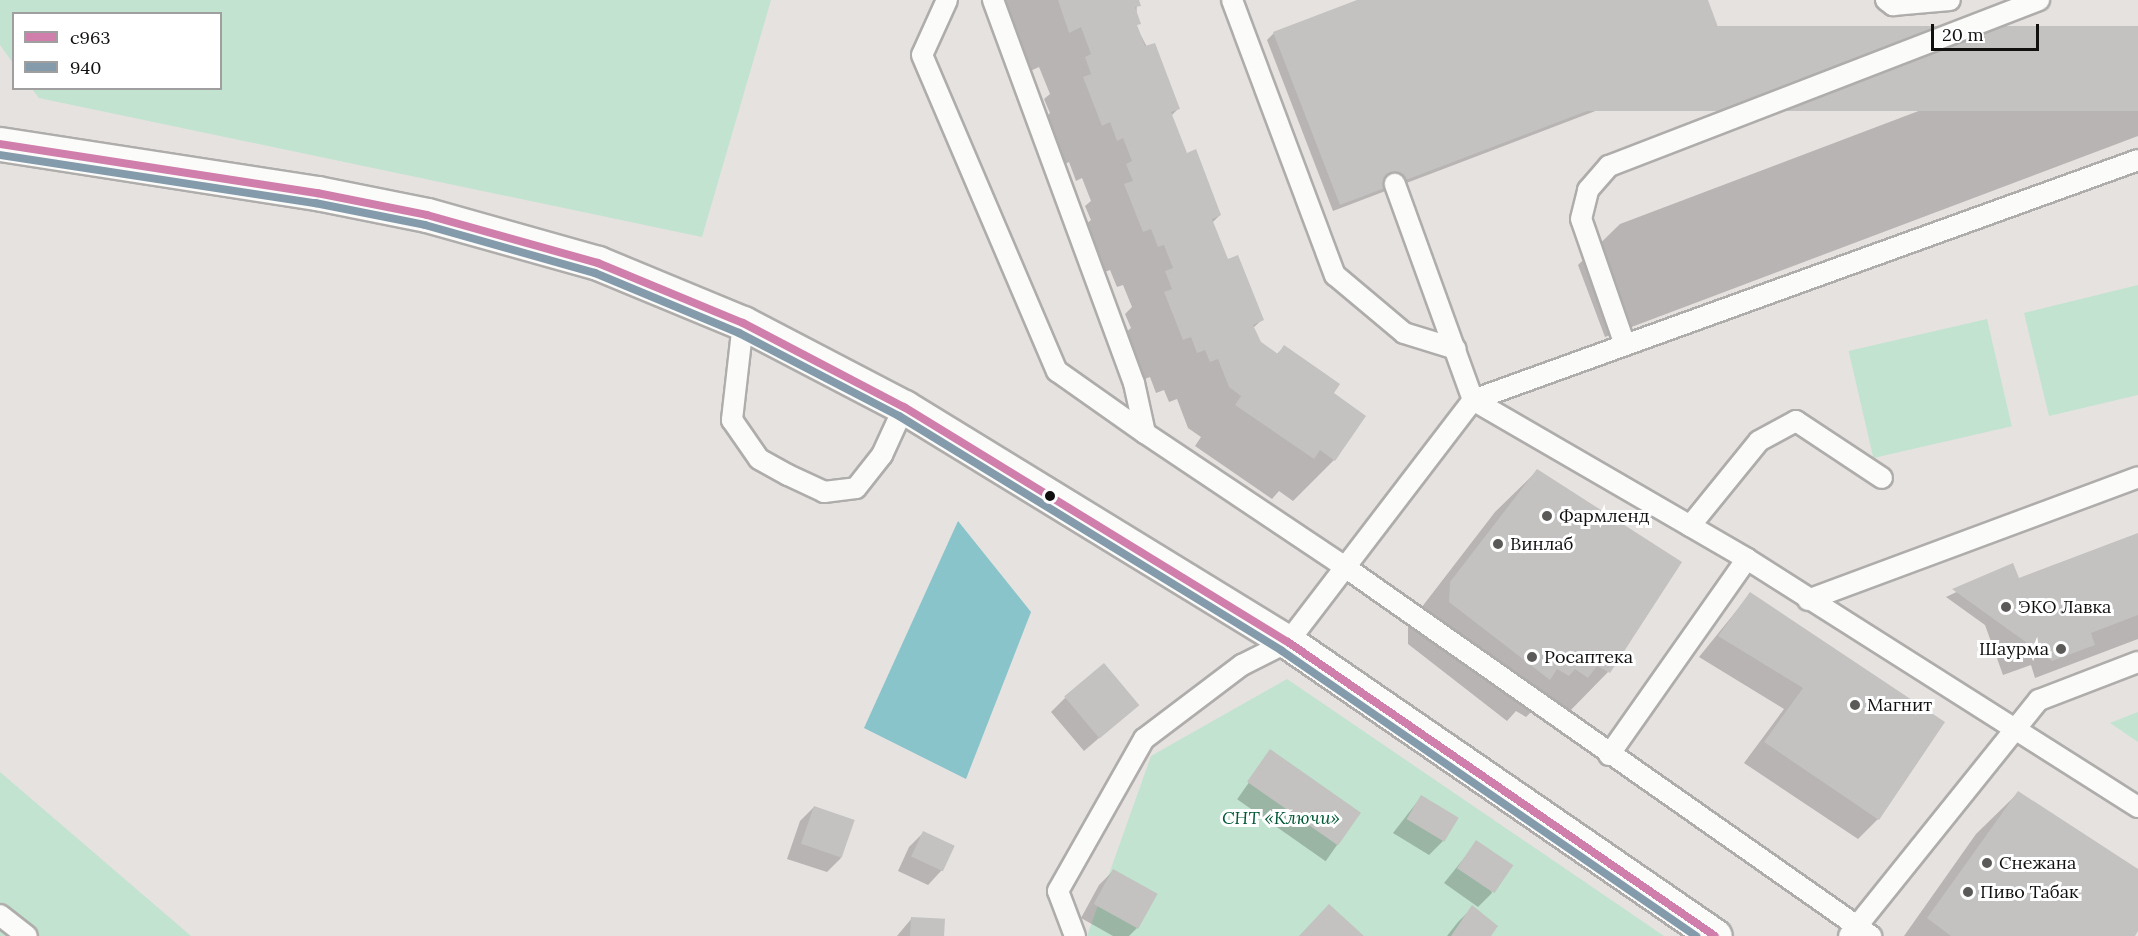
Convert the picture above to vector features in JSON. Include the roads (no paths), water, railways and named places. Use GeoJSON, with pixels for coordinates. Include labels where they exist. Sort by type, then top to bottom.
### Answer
{"type":"FeatureCollection","features":[{"type":"Feature","properties":{"kind":"street"},"geometry":{"type":"LineString","coordinates":[[0,144],[317,193],[427,215],[598,263],[743,323],[904,407],[1288,642],[1715,936]]}},
{"type":"Feature","properties":{"kind":"lane"},"geometry":{"type":"LineString","coordinates":[[947,0],[922,55],[1057,371],[1345,567],[1859,933],[2039,700],[2138,662]]}},
{"type":"Feature","properties":{"kind":"lane"},"geometry":{"type":"LineString","coordinates":[[993,0],[1134,383],[1145,433]]}},
{"type":"Feature","properties":{"kind":"lane"},"geometry":{"type":"LineString","coordinates":[[1232,0],[1335,275],[1404,333],[1456,349]]}},
{"type":"Feature","properties":{"kind":"lane"},"geometry":{"type":"LineString","coordinates":[[1886,0],[1893,5],[1950,0]]}},
{"type":"Feature","properties":{"kind":"lane"},"geometry":{"type":"LineString","coordinates":[[1625,345],[1581,219],[1588,190],[1609,166],[2039,0]]}},
{"type":"Feature","properties":{"kind":"lane"},"geometry":{"type":"LineString","coordinates":[[1075,936],[1058,891],[1144,739],[1242,665],[1288,642],[1473,400],[2138,160]]}},
{"type":"Feature","properties":{"kind":"lane"},"geometry":{"type":"LineString","coordinates":[[1395,184],[1473,400],[1747,559],[1808,600],[2017,728],[2138,807]]}},
{"type":"Feature","properties":{"kind":"lane"},"geometry":{"type":"LineString","coordinates":[[743,323],[732,420],[759,459],[824,492],[856,488],[882,455],[904,407]]}},
{"type":"Feature","properties":{"kind":"lane"},"geometry":{"type":"LineString","coordinates":[[1690,526],[1759,441],[1796,422],[1882,478]]}},
{"type":"Feature","properties":{"kind":"lane"},"geometry":{"type":"LineString","coordinates":[[1808,600],[2138,477]]}},
{"type":"Feature","properties":{"kind":"lane"},"geometry":{"type":"LineString","coordinates":[[1609,755],[1747,559]]}},
{"type":"Feature","properties":{"kind":"lane"},"geometry":{"type":"LineString","coordinates":[[0,915],[27,936]]}},
{"type":"Feature","properties":{"kind":"water"},"geometry":{"type":"Polygon","coordinates":[[[958,521],[1031,612],[966,779],[864,728],[958,521]]]}},
{"type":"Feature","properties":{"kind":"place","name":"Фармленд"},"geometry":{"type":"Point","coordinates":[1547,516]}},
{"type":"Feature","properties":{"kind":"place","name":"Винлаб"},"geometry":{"type":"Point","coordinates":[1498,544]}},
{"type":"Feature","properties":{"kind":"place","name":"ЭКО Лавка"},"geometry":{"type":"Point","coordinates":[2006,607]}},
{"type":"Feature","properties":{"kind":"place","name":"Шаурма"},"geometry":{"type":"Point","coordinates":[2061,649]}},
{"type":"Feature","properties":{"kind":"place","name":"Росаптека"},"geometry":{"type":"Point","coordinates":[1532,657]}},
{"type":"Feature","properties":{"kind":"place","name":"Магнит"},"geometry":{"type":"Point","coordinates":[1855,705]}},
{"type":"Feature","properties":{"kind":"place","name":"Снежана"},"geometry":{"type":"Point","coordinates":[1987,863]}},
{"type":"Feature","properties":{"kind":"place","name":"Пиво Табак"},"geometry":{"type":"Point","coordinates":[1968,892]}},
{"type":"Feature","properties":{"kind":"park label","name":"СНТ «Ключи»"},"geometry":{"type":"Point","coordinates":[1281,818]}}]}
